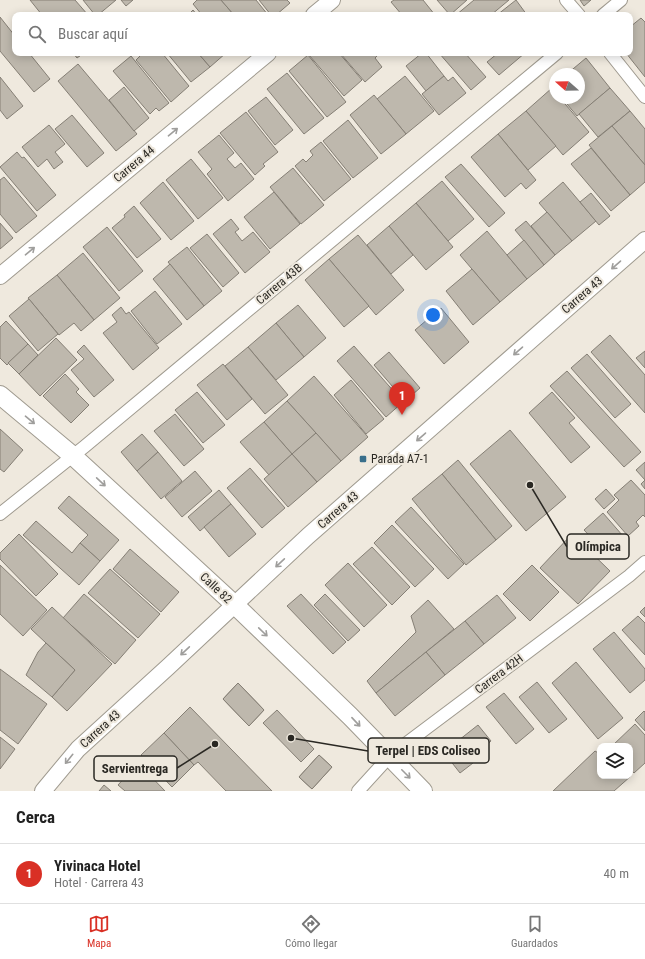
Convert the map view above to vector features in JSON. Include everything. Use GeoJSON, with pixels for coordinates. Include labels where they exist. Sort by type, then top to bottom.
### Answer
{"type":"FeatureCollection","features":[{"type":"Feature","properties":{"kind":"main road","name":"Calle 82"},"geometry":{"type":"LineString","coordinates":[[0,395],[73,456],[235,605],[350,716],[423,791]]}},
{"type":"Feature","properties":{"kind":"street"},"geometry":{"type":"LineString","coordinates":[[318,12],[332,0]]}},
{"type":"Feature","properties":{"kind":"street"},"geometry":{"type":"LineString","coordinates":[[566,0],[576,12]]}},
{"type":"Feature","properties":{"kind":"street"},"geometry":{"type":"LineString","coordinates":[[607,12],[621,0]]}},
{"type":"Feature","properties":{"kind":"street","name":"Carrera 44"},"geometry":{"type":"LineString","coordinates":[[0,276],[264,56]]}},
{"type":"Feature","properties":{"kind":"street","name":"Carrera 43B"},"geometry":{"type":"LineString","coordinates":[[0,514],[73,456],[553,56]]}},
{"type":"Feature","properties":{"kind":"street"},"geometry":{"type":"LineString","coordinates":[[612,56],[645,97]]}},
{"type":"Feature","properties":{"kind":"street","name":"Carrera 43"},"geometry":{"type":"LineString","coordinates":[[43,791],[78,749],[313,532],[645,240]]}},
{"type":"Feature","properties":{"kind":"street","name":"Carrera 42H"},"geometry":{"type":"LineString","coordinates":[[358,791],[389,757],[400,748],[629,576],[645,562]]}},
{"type":"Feature","properties":{"kind":"building"},"geometry":{"type":"Polygon","coordinates":[[[30,0],[75,0],[85,12],[40,12],[30,0]]]}},
{"type":"Feature","properties":{"kind":"building"},"geometry":{"type":"Polygon","coordinates":[[[83,0],[116,0],[102,12],[93,12],[83,0]]]}},
{"type":"Feature","properties":{"kind":"building"},"geometry":{"type":"Polygon","coordinates":[[[121,0],[133,0],[126,6],[121,0]]]}},
{"type":"Feature","properties":{"kind":"building"},"geometry":{"type":"Polygon","coordinates":[[[197,0],[221,0],[231,12],[200,12],[193,4],[197,0]]]}},
{"type":"Feature","properties":{"kind":"building"},"geometry":{"type":"Polygon","coordinates":[[[221,0],[256,0],[266,12],[231,12],[221,0]]]}},
{"type":"Feature","properties":{"kind":"building"},"geometry":{"type":"Polygon","coordinates":[[[259,0],[287,0],[290,3],[280,12],[269,12],[259,0]]]}},
{"type":"Feature","properties":{"kind":"building"},"geometry":{"type":"Polygon","coordinates":[[[394,0],[423,0],[433,12],[399,12],[391,2],[394,0]]]}},
{"type":"Feature","properties":{"kind":"building"},"geometry":{"type":"Polygon","coordinates":[[[437,0],[467,0],[453,12],[447,12],[437,0]]]}},
{"type":"Feature","properties":{"kind":"building"},"geometry":{"type":"Polygon","coordinates":[[[474,0],[509,0],[495,12],[460,12],[474,0]]]}},
{"type":"Feature","properties":{"kind":"building"},"geometry":{"type":"Polygon","coordinates":[[[516,0],[525,12],[501,12],[516,0]]]}},
{"type":"Feature","properties":{"kind":"building"},"geometry":{"type":"Polygon","coordinates":[[[580,0],[591,0],[584,6],[580,0]]]}},
{"type":"Feature","properties":{"kind":"building"},"geometry":{"type":"Polygon","coordinates":[[[0,17],[12,32],[12,56],[31,56],[50,79],[34,92],[0,51],[0,17]]]}},
{"type":"Feature","properties":{"kind":"building"},"geometry":{"type":"Polygon","coordinates":[[[641,18],[645,22],[645,77],[628,56],[633,56],[633,25],[641,18]]]}},
{"type":"Feature","properties":{"kind":"building"},"geometry":{"type":"Polygon","coordinates":[[[131,56],[169,103],[159,111],[156,108],[150,114],[113,71],[131,56]]]}},
{"type":"Feature","properties":{"kind":"building"},"geometry":{"type":"Polygon","coordinates":[[[140,56],[164,56],[189,86],[171,102],[136,60],[140,56]]]}},
{"type":"Feature","properties":{"kind":"building"},"geometry":{"type":"Polygon","coordinates":[[[169,56],[201,56],[210,67],[191,82],[169,56]]]}},
{"type":"Feature","properties":{"kind":"building"},"geometry":{"type":"Polygon","coordinates":[[[201,56],[223,56],[210,67],[201,56]]]}},
{"type":"Feature","properties":{"kind":"building"},"geometry":{"type":"Polygon","coordinates":[[[307,56],[309,56],[346,102],[327,117],[289,71],[307,56]]]}},
{"type":"Feature","properties":{"kind":"building"},"geometry":{"type":"Polygon","coordinates":[[[310,56],[342,56],[362,80],[344,96],[310,56]]]}},
{"type":"Feature","properties":{"kind":"building"},"geometry":{"type":"Polygon","coordinates":[[[343,56],[377,56],[375,58],[382,67],[365,82],[343,56]]]}},
{"type":"Feature","properties":{"kind":"building"},"geometry":{"type":"Polygon","coordinates":[[[418,56],[428,56],[444,76],[426,91],[406,66],[418,56]]]}},
{"type":"Feature","properties":{"kind":"building"},"geometry":{"type":"Polygon","coordinates":[[[442,56],[468,56],[486,77],[471,90],[442,56]]]}},
{"type":"Feature","properties":{"kind":"building"},"geometry":{"type":"Polygon","coordinates":[[[494,56],[521,56],[499,75],[487,62],[494,56]]]}},
{"type":"Feature","properties":{"kind":"building"},"geometry":{"type":"Polygon","coordinates":[[[586,58],[610,88],[577,116],[567,104],[585,104],[585,68],[574,68],[586,58]]]}},
{"type":"Feature","properties":{"kind":"building"},"geometry":{"type":"Polygon","coordinates":[[[78,64],[137,134],[116,151],[58,81],[78,64]]]}},
{"type":"Feature","properties":{"kind":"building"},"geometry":{"type":"Polygon","coordinates":[[[287,73],[324,118],[304,134],[267,89],[287,73]]]}},
{"type":"Feature","properties":{"kind":"building"},"geometry":{"type":"Polygon","coordinates":[[[405,76],[434,111],[406,134],[377,99],[405,76]]]}},
{"type":"Feature","properties":{"kind":"building"},"geometry":{"type":"Polygon","coordinates":[[[444,76],[448,81],[453,77],[466,93],[439,115],[422,94],[444,76]]]}},
{"type":"Feature","properties":{"kind":"building"},"geometry":{"type":"Polygon","coordinates":[[[0,77],[23,106],[7,119],[0,110],[0,77]]]}},
{"type":"Feature","properties":{"kind":"building"},"geometry":{"type":"Polygon","coordinates":[[[124,87],[149,118],[134,131],[109,100],[124,87]]]}},
{"type":"Feature","properties":{"kind":"building"},"geometry":{"type":"Polygon","coordinates":[[[610,88],[630,111],[598,137],[579,114],[610,88]]]}},
{"type":"Feature","properties":{"kind":"building"},"geometry":{"type":"Polygon","coordinates":[[[549,91],[549,104],[565,104],[589,132],[563,155],[526,111],[549,91]]]}},
{"type":"Feature","properties":{"kind":"building"},"geometry":{"type":"Polygon","coordinates":[[[374,95],[406,134],[381,154],[350,115],[374,95]]]}},
{"type":"Feature","properties":{"kind":"building"},"geometry":{"type":"Polygon","coordinates":[[[266,97],[293,130],[275,145],[248,111],[266,97]]]}},
{"type":"Feature","properties":{"kind":"building"},"geometry":{"type":"Polygon","coordinates":[[[526,111],[556,146],[528,170],[498,134],[526,111]]]}},
{"type":"Feature","properties":{"kind":"building"},"geometry":{"type":"Polygon","coordinates":[[[630,111],[645,129],[645,165],[612,126],[630,111]]]}},
{"type":"Feature","properties":{"kind":"building"},"geometry":{"type":"Polygon","coordinates":[[[246,112],[278,152],[263,164],[265,166],[255,175],[220,133],[246,112]]]}},
{"type":"Feature","properties":{"kind":"building"},"geometry":{"type":"Polygon","coordinates":[[[72,115],[104,153],[87,167],[55,129],[72,115]]]}},
{"type":"Feature","properties":{"kind":"building"},"geometry":{"type":"Polygon","coordinates":[[[348,120],[378,158],[353,178],[323,141],[348,120]]]}},
{"type":"Feature","properties":{"kind":"building"},"geometry":{"type":"Polygon","coordinates":[[[49,125],[65,144],[55,152],[63,162],[54,169],[47,159],[38,167],[22,147],[49,125]]]}},
{"type":"Feature","properties":{"kind":"building"},"geometry":{"type":"Polygon","coordinates":[[[612,126],[645,165],[645,182],[630,195],[589,145],[612,126]]]}},
{"type":"Feature","properties":{"kind":"building"},"geometry":{"type":"Polygon","coordinates":[[[498,134],[536,180],[526,189],[521,183],[505,197],[471,157],[498,134]]]}},
{"type":"Feature","properties":{"kind":"building"},"geometry":{"type":"Polygon","coordinates":[[[219,135],[234,153],[227,159],[235,168],[241,163],[254,179],[228,201],[207,174],[212,169],[198,152],[219,135]]]}},
{"type":"Feature","properties":{"kind":"building"},"geometry":{"type":"Polygon","coordinates":[[[321,142],[351,179],[324,201],[295,166],[303,159],[306,162],[313,155],[310,151],[321,142]]]}},
{"type":"Feature","properties":{"kind":"building"},"geometry":{"type":"Polygon","coordinates":[[[591,148],[630,195],[611,211],[571,164],[591,148]]]}},
{"type":"Feature","properties":{"kind":"building"},"geometry":{"type":"Polygon","coordinates":[[[17,152],[22,158],[24,157],[56,195],[37,211],[0,167],[17,152]]]}},
{"type":"Feature","properties":{"kind":"building"},"geometry":{"type":"Polygon","coordinates":[[[191,159],[223,198],[198,219],[166,180],[191,159]]]}},
{"type":"Feature","properties":{"kind":"building"},"geometry":{"type":"Polygon","coordinates":[[[461,164],[505,213],[489,227],[445,177],[461,164]]]}},
{"type":"Feature","properties":{"kind":"building"},"geometry":{"type":"Polygon","coordinates":[[[293,168],[324,205],[301,224],[270,187],[293,168]]]}},
{"type":"Feature","properties":{"kind":"building"},"geometry":{"type":"Polygon","coordinates":[[[4,177],[37,216],[16,233],[0,214],[0,180],[4,177]]]}},
{"type":"Feature","properties":{"kind":"building"},"geometry":{"type":"Polygon","coordinates":[[[442,181],[474,219],[448,241],[416,203],[442,181]]]}},
{"type":"Feature","properties":{"kind":"building"},"geometry":{"type":"Polygon","coordinates":[[[163,182],[194,221],[171,240],[140,203],[163,182]]]}},
{"type":"Feature","properties":{"kind":"building"},"geometry":{"type":"Polygon","coordinates":[[[563,182],[596,221],[572,241],[539,203],[563,182]]]}},
{"type":"Feature","properties":{"kind":"building"},"geometry":{"type":"Polygon","coordinates":[[[274,192],[300,224],[270,249],[244,217],[274,192]]]}},
{"type":"Feature","properties":{"kind":"building"},"geometry":{"type":"Polygon","coordinates":[[[591,193],[610,216],[599,225],[580,202],[591,193]]]}},
{"type":"Feature","properties":{"kind":"building"},"geometry":{"type":"Polygon","coordinates":[[[416,203],[453,247],[426,270],[389,226],[416,203]]]}},
{"type":"Feature","properties":{"kind":"building"},"geometry":{"type":"Polygon","coordinates":[[[134,206],[161,239],[137,258],[112,228],[125,217],[124,215],[134,206]]]}},
{"type":"Feature","properties":{"kind":"building"},"geometry":{"type":"Polygon","coordinates":[[[547,212],[572,241],[555,255],[531,226],[547,212]]]}},
{"type":"Feature","properties":{"kind":"building"},"geometry":{"type":"Polygon","coordinates":[[[231,219],[239,229],[235,232],[242,241],[253,232],[270,252],[245,273],[213,234],[231,219]]]}},
{"type":"Feature","properties":{"kind":"building"},"geometry":{"type":"Polygon","coordinates":[[[526,221],[555,255],[544,265],[515,230],[526,221]]]}},
{"type":"Feature","properties":{"kind":"building"},"geometry":{"type":"Polygon","coordinates":[[[0,223],[13,238],[0,249],[0,223]]]}},
{"type":"Feature","properties":{"kind":"building"},"geometry":{"type":"Polygon","coordinates":[[[389,226],[413,255],[391,274],[367,245],[389,226]]]}},
{"type":"Feature","properties":{"kind":"building"},"geometry":{"type":"Polygon","coordinates":[[[107,227],[143,271],[119,291],[83,247],[107,227]]]}},
{"type":"Feature","properties":{"kind":"building"},"geometry":{"type":"Polygon","coordinates":[[[487,231],[527,279],[500,302],[460,255],[487,231]]]}},
{"type":"Feature","properties":{"kind":"building"},"geometry":{"type":"Polygon","coordinates":[[[207,234],[239,273],[223,287],[190,248],[207,234]]]}},
{"type":"Feature","properties":{"kind":"building"},"geometry":{"type":"Polygon","coordinates":[[[358,235],[404,290],[376,315],[329,259],[358,235]]]}},
{"type":"Feature","properties":{"kind":"building"},"geometry":{"type":"Polygon","coordinates":[[[524,240],[544,265],[527,279],[507,255],[524,240]]]}},
{"type":"Feature","properties":{"kind":"building"},"geometry":{"type":"Polygon","coordinates":[[[187,247],[222,291],[204,306],[168,262],[187,247]]]}},
{"type":"Feature","properties":{"kind":"building"},"geometry":{"type":"Polygon","coordinates":[[[83,253],[120,298],[94,320],[57,275],[83,253]]]}},
{"type":"Feature","properties":{"kind":"building"},"geometry":{"type":"Polygon","coordinates":[[[329,259],[369,306],[344,327],[305,280],[329,259]]]}},
{"type":"Feature","properties":{"kind":"building"},"geometry":{"type":"Polygon","coordinates":[[[170,264],[204,306],[187,320],[153,279],[170,264]]]}},
{"type":"Feature","properties":{"kind":"building"},"geometry":{"type":"Polygon","coordinates":[[[472,269],[500,302],[473,325],[446,291],[472,269]]]}},
{"type":"Feature","properties":{"kind":"building"},"geometry":{"type":"Polygon","coordinates":[[[57,275],[94,320],[81,331],[74,323],[59,335],[28,298],[57,275]]]}},
{"type":"Feature","properties":{"kind":"building"},"geometry":{"type":"Polygon","coordinates":[[[155,291],[182,324],[157,344],[131,311],[155,291]]]}},
{"type":"Feature","properties":{"kind":"building"},"geometry":{"type":"Polygon","coordinates":[[[29,299],[58,334],[38,351],[9,316],[29,299]]]}},
{"type":"Feature","properties":{"kind":"building"},"geometry":{"type":"Polygon","coordinates":[[[298,305],[326,338],[304,357],[276,323],[298,305]]]}},
{"type":"Feature","properties":{"kind":"building"},"geometry":{"type":"Polygon","coordinates":[[[121,307],[126,314],[129,312],[159,348],[133,370],[103,333],[117,322],[112,315],[121,307]]]}},
{"type":"Feature","properties":{"kind":"building"},"geometry":{"type":"Polygon","coordinates":[[[441,308],[469,342],[444,364],[415,330],[441,308]]]}},
{"type":"Feature","properties":{"kind":"building"},"geometry":{"type":"Polygon","coordinates":[[[6,321],[28,344],[7,365],[0,358],[0,327],[6,321]]]}},
{"type":"Feature","properties":{"kind":"building"},"geometry":{"type":"Polygon","coordinates":[[[276,323],[304,357],[276,380],[248,347],[276,323]]]}},
{"type":"Feature","properties":{"kind":"building"},"geometry":{"type":"Polygon","coordinates":[[[610,335],[645,375],[645,413],[591,352],[610,335]]]}},
{"type":"Feature","properties":{"kind":"building"},"geometry":{"type":"Polygon","coordinates":[[[56,338],[77,360],[40,396],[19,374],[56,338]]]}},
{"type":"Feature","properties":{"kind":"building"},"geometry":{"type":"Polygon","coordinates":[[[28,344],[38,355],[19,374],[8,363],[28,344]]]}},
{"type":"Feature","properties":{"kind":"building"},"geometry":{"type":"Polygon","coordinates":[[[84,345],[114,380],[94,397],[71,370],[84,359],[77,352],[84,345]]]}},
{"type":"Feature","properties":{"kind":"building"},"geometry":{"type":"Polygon","coordinates":[[[354,346],[403,402],[386,417],[337,361],[354,346]]]}},
{"type":"Feature","properties":{"kind":"building"},"geometry":{"type":"Polygon","coordinates":[[[248,347],[288,395],[265,414],[225,366],[248,347]]]}},
{"type":"Feature","properties":{"kind":"building"},"geometry":{"type":"Polygon","coordinates":[[[645,351],[645,368],[636,358],[645,351]]]}},
{"type":"Feature","properties":{"kind":"building"},"geometry":{"type":"Polygon","coordinates":[[[389,352],[420,388],[405,401],[374,365],[389,352]]]}},
{"type":"Feature","properties":{"kind":"building"},"geometry":{"type":"Polygon","coordinates":[[[587,354],[631,404],[615,418],[571,368],[587,354]]]}},
{"type":"Feature","properties":{"kind":"building"},"geometry":{"type":"Polygon","coordinates":[[[223,364],[252,399],[227,420],[197,385],[223,364]]]}},
{"type":"Feature","properties":{"kind":"building"},"geometry":{"type":"Polygon","coordinates":[[[567,371],[641,452],[624,467],[550,386],[567,371]]]}},
{"type":"Feature","properties":{"kind":"building"},"geometry":{"type":"Polygon","coordinates":[[[65,374],[79,389],[76,392],[89,405],[71,423],[43,396],[65,374]]]}},
{"type":"Feature","properties":{"kind":"building"},"geometry":{"type":"Polygon","coordinates":[[[314,376],[368,437],[341,461],[287,401],[314,376]]]}},
{"type":"Feature","properties":{"kind":"building"},"geometry":{"type":"Polygon","coordinates":[[[351,380],[384,419],[366,434],[334,395],[351,380]]]}},
{"type":"Feature","properties":{"kind":"building"},"geometry":{"type":"Polygon","coordinates":[[[197,392],[225,425],[203,443],[175,410],[197,392]]]}},
{"type":"Feature","properties":{"kind":"building"},"geometry":{"type":"Polygon","coordinates":[[[552,392],[575,418],[569,423],[590,447],[571,463],[529,413],[552,392]]]}},
{"type":"Feature","properties":{"kind":"building"},"geometry":{"type":"Polygon","coordinates":[[[287,401],[316,433],[292,454],[264,422],[287,401]]]}},
{"type":"Feature","properties":{"kind":"building"},"geometry":{"type":"Polygon","coordinates":[[[175,414],[204,449],[184,466],[154,431],[175,414]]]}},
{"type":"Feature","properties":{"kind":"building"},"geometry":{"type":"Polygon","coordinates":[[[264,422],[292,454],[269,475],[240,442],[264,422]]]}},
{"type":"Feature","properties":{"kind":"building"},"geometry":{"type":"Polygon","coordinates":[[[0,429],[23,450],[4,472],[0,469],[0,429]]]}},
{"type":"Feature","properties":{"kind":"building"},"geometry":{"type":"Polygon","coordinates":[[[510,430],[566,497],[526,531],[470,464],[510,430]]]}},
{"type":"Feature","properties":{"kind":"building"},"geometry":{"type":"Polygon","coordinates":[[[316,433],[341,461],[317,482],[292,454],[316,433]]]}},
{"type":"Feature","properties":{"kind":"building"},"geometry":{"type":"Polygon","coordinates":[[[142,434],[158,452],[137,471],[121,452],[142,434]]]}},
{"type":"Feature","properties":{"kind":"building"},"geometry":{"type":"Polygon","coordinates":[[[158,452],[182,481],[161,499],[137,471],[158,452]]]}},
{"type":"Feature","properties":{"kind":"building"},"geometry":{"type":"Polygon","coordinates":[[[292,454],[317,482],[288,507],[264,479],[292,454]]]}},
{"type":"Feature","properties":{"kind":"building"},"geometry":{"type":"Polygon","coordinates":[[[458,460],[512,526],[496,540],[442,474],[458,460]]]}},
{"type":"Feature","properties":{"kind":"building"},"geometry":{"type":"Polygon","coordinates":[[[645,462],[645,480],[636,470],[645,462]]]}},
{"type":"Feature","properties":{"kind":"building"},"geometry":{"type":"Polygon","coordinates":[[[250,468],[285,508],[262,528],[227,488],[250,468]]]}},
{"type":"Feature","properties":{"kind":"building"},"geometry":{"type":"Polygon","coordinates":[[[195,471],[212,491],[182,517],[165,497],[195,471]]]}},
{"type":"Feature","properties":{"kind":"building"},"geometry":{"type":"Polygon","coordinates":[[[442,474],[496,540],[466,565],[412,499],[442,474]]]}},
{"type":"Feature","properties":{"kind":"building"},"geometry":{"type":"Polygon","coordinates":[[[631,480],[645,495],[645,517],[643,515],[636,522],[639,526],[628,536],[607,512],[619,500],[614,495],[631,480]]]}},
{"type":"Feature","properties":{"kind":"building"},"geometry":{"type":"Polygon","coordinates":[[[645,480],[645,489],[641,484],[645,480]]]}},
{"type":"Feature","properties":{"kind":"building"},"geometry":{"type":"Polygon","coordinates":[[[606,489],[615,499],[604,509],[595,499],[606,489]]]}},
{"type":"Feature","properties":{"kind":"building"},"geometry":{"type":"Polygon","coordinates":[[[219,490],[231,504],[200,531],[188,517],[219,490]]]}},
{"type":"Feature","properties":{"kind":"building"},"geometry":{"type":"Polygon","coordinates":[[[69,496],[119,540],[100,561],[80,543],[88,535],[58,508],[69,496]]]}},
{"type":"Feature","properties":{"kind":"building"},"geometry":{"type":"Polygon","coordinates":[[[231,504],[256,534],[229,557],[204,527],[231,504]]]}},
{"type":"Feature","properties":{"kind":"building"},"geometry":{"type":"Polygon","coordinates":[[[411,507],[464,564],[448,579],[395,522],[411,507]]]}},
{"type":"Feature","properties":{"kind":"building"},"geometry":{"type":"Polygon","coordinates":[[[603,513],[623,536],[605,552],[584,530],[603,513]]]}},
{"type":"Feature","properties":{"kind":"building"},"geometry":{"type":"Polygon","coordinates":[[[36,521],[72,553],[80,543],[100,561],[79,585],[23,535],[36,521]]]}},
{"type":"Feature","properties":{"kind":"building"},"geometry":{"type":"Polygon","coordinates":[[[392,525],[434,569],[415,587],[374,543],[392,525]]]}},
{"type":"Feature","properties":{"kind":"building"},"geometry":{"type":"Polygon","coordinates":[[[19,534],[58,574],[36,596],[0,559],[0,553],[19,534]]]}},
{"type":"Feature","properties":{"kind":"building"},"geometry":{"type":"Polygon","coordinates":[[[572,534],[610,571],[578,604],[540,568],[572,534]]]}},
{"type":"Feature","properties":{"kind":"building"},"geometry":{"type":"Polygon","coordinates":[[[372,547],[410,587],[392,605],[353,564],[372,547]]]}},
{"type":"Feature","properties":{"kind":"building"},"geometry":{"type":"Polygon","coordinates":[[[130,549],[179,592],[161,612],[113,569],[130,549]]]}},
{"type":"Feature","properties":{"kind":"building"},"geometry":{"type":"Polygon","coordinates":[[[348,563],[387,605],[364,627],[325,585],[348,563]]]}},
{"type":"Feature","properties":{"kind":"building"},"geometry":{"type":"Polygon","coordinates":[[[0,565],[47,610],[23,636],[0,614],[0,565]]]}},
{"type":"Feature","properties":{"kind":"building"},"geometry":{"type":"Polygon","coordinates":[[[532,565],[559,592],[530,621],[503,594],[532,565]]]}},
{"type":"Feature","properties":{"kind":"building"},"geometry":{"type":"Polygon","coordinates":[[[110,569],[160,614],[138,638],[88,593],[110,569]]]}},
{"type":"Feature","properties":{"kind":"building"},"geometry":{"type":"Polygon","coordinates":[[[84,594],[136,640],[115,664],[63,618],[84,594]]]}},
{"type":"Feature","properties":{"kind":"building"},"geometry":{"type":"Polygon","coordinates":[[[301,594],[346,642],[333,654],[287,606],[301,594]]]}},
{"type":"Feature","properties":{"kind":"building"},"geometry":{"type":"Polygon","coordinates":[[[325,594],[360,630],[348,641],[314,605],[325,594]]]}},
{"type":"Feature","properties":{"kind":"building"},"geometry":{"type":"Polygon","coordinates":[[[497,595],[516,618],[484,644],[465,621],[497,595]]]}},
{"type":"Feature","properties":{"kind":"building"},"geometry":{"type":"Polygon","coordinates":[[[428,600],[454,629],[376,693],[367,681],[416,632],[411,616],[428,600]]]}},
{"type":"Feature","properties":{"kind":"building"},"geometry":{"type":"Polygon","coordinates":[[[52,607],[112,664],[67,711],[52,697],[75,670],[31,629],[52,607]]]}},
{"type":"Feature","properties":{"kind":"building"},"geometry":{"type":"Polygon","coordinates":[[[645,607],[645,617],[640,612],[645,607]]]}},
{"type":"Feature","properties":{"kind":"building"},"geometry":{"type":"Polygon","coordinates":[[[638,616],[645,623],[645,655],[622,630],[638,616]]]}},
{"type":"Feature","properties":{"kind":"building"},"geometry":{"type":"Polygon","coordinates":[[[465,621],[484,644],[445,675],[426,652],[465,621]]]}},
{"type":"Feature","properties":{"kind":"building"},"geometry":{"type":"Polygon","coordinates":[[[614,632],[645,669],[645,680],[630,693],[593,649],[614,632]]]}},
{"type":"Feature","properties":{"kind":"building"},"geometry":{"type":"Polygon","coordinates":[[[46,643],[75,670],[52,697],[26,675],[38,652],[46,643]]]}},
{"type":"Feature","properties":{"kind":"building"},"geometry":{"type":"Polygon","coordinates":[[[426,652],[445,675],[395,716],[376,693],[426,652]]]}},
{"type":"Feature","properties":{"kind":"building"},"geometry":{"type":"Polygon","coordinates":[[[576,662],[623,718],[598,739],[552,683],[576,662]]]}},
{"type":"Feature","properties":{"kind":"building"},"geometry":{"type":"Polygon","coordinates":[[[0,669],[47,704],[18,744],[0,730],[0,669]]]}},
{"type":"Feature","properties":{"kind":"building"},"geometry":{"type":"Polygon","coordinates":[[[537,682],[567,719],[549,733],[519,697],[537,682]]]}},
{"type":"Feature","properties":{"kind":"building"},"geometry":{"type":"Polygon","coordinates":[[[238,683],[264,710],[249,726],[223,699],[238,683]]]}},
{"type":"Feature","properties":{"kind":"building"},"geometry":{"type":"Polygon","coordinates":[[[238,683],[264,710],[249,726],[223,699],[238,683]]]}},
{"type":"Feature","properties":{"kind":"building"},"geometry":{"type":"Polygon","coordinates":[[[504,693],[534,729],[516,744],[486,707],[504,693]]]}},
{"type":"Feature","properties":{"kind":"building"},"geometry":{"type":"Polygon","coordinates":[[[190,707],[272,791],[226,791],[198,762],[194,765],[164,733],[190,707]]]}},
{"type":"Feature","properties":{"kind":"building"},"geometry":{"type":"Polygon","coordinates":[[[277,710],[314,749],[301,762],[263,723],[277,710]]]}},
{"type":"Feature","properties":{"kind":"building"},"geometry":{"type":"Polygon","coordinates":[[[644,711],[645,712],[645,731],[635,720],[644,711]]]}},
{"type":"Feature","properties":{"kind":"building"},"geometry":{"type":"Polygon","coordinates":[[[635,724],[645,735],[645,763],[634,773],[633,743],[615,743],[635,724]]]}},
{"type":"Feature","properties":{"kind":"building"},"geometry":{"type":"Polygon","coordinates":[[[478,725],[491,741],[472,756],[459,740],[478,725]]]}},
{"type":"Feature","properties":{"kind":"building"},"geometry":{"type":"Polygon","coordinates":[[[164,733],[194,765],[172,787],[141,755],[164,733]]]}},
{"type":"Feature","properties":{"kind":"building"},"geometry":{"type":"Polygon","coordinates":[[[0,737],[15,749],[0,769],[0,737]]]}},
{"type":"Feature","properties":{"kind":"building"},"geometry":{"type":"Polygon","coordinates":[[[455,740],[473,763],[460,773],[442,750],[455,740]]]}},
{"type":"Feature","properties":{"kind":"building"},"geometry":{"type":"Polygon","coordinates":[[[595,751],[597,752],[597,779],[628,779],[614,791],[553,791],[595,751]]]}},
{"type":"Feature","properties":{"kind":"building"},"geometry":{"type":"Polygon","coordinates":[[[319,755],[332,767],[312,789],[299,777],[319,755]]]}},
{"type":"Feature","properties":{"kind":"building"},"geometry":{"type":"Polygon","coordinates":[[[319,755],[332,767],[312,789],[299,777],[319,755]]]}},
{"type":"Feature","properties":{"kind":"building"},"geometry":{"type":"Polygon","coordinates":[[[138,763],[165,791],[125,791],[118,785],[138,763]]]}},
{"type":"Feature","properties":{"kind":"building"},"geometry":{"type":"Polygon","coordinates":[[[104,785],[111,791],[99,791],[104,785]]]}},
{"type":"Feature","properties":{"kind":"place","name":"Yivinaca Hotel"},"geometry":{"type":"Point","coordinates":[402,415]}},
{"type":"Feature","properties":{"kind":"place","name":"Parada A7-1"},"geometry":{"type":"Point","coordinates":[363,459]}},
{"type":"Feature","properties":{"kind":"place","name":"Olímpica"},"geometry":{"type":"Point","coordinates":[530,485]}},
{"type":"Feature","properties":{"kind":"place","name":"Terpel | EDS Coliseo"},"geometry":{"type":"Point","coordinates":[291,738]}},
{"type":"Feature","properties":{"kind":"place","name":"Servientrega"},"geometry":{"type":"Point","coordinates":[215,744]}}]}
